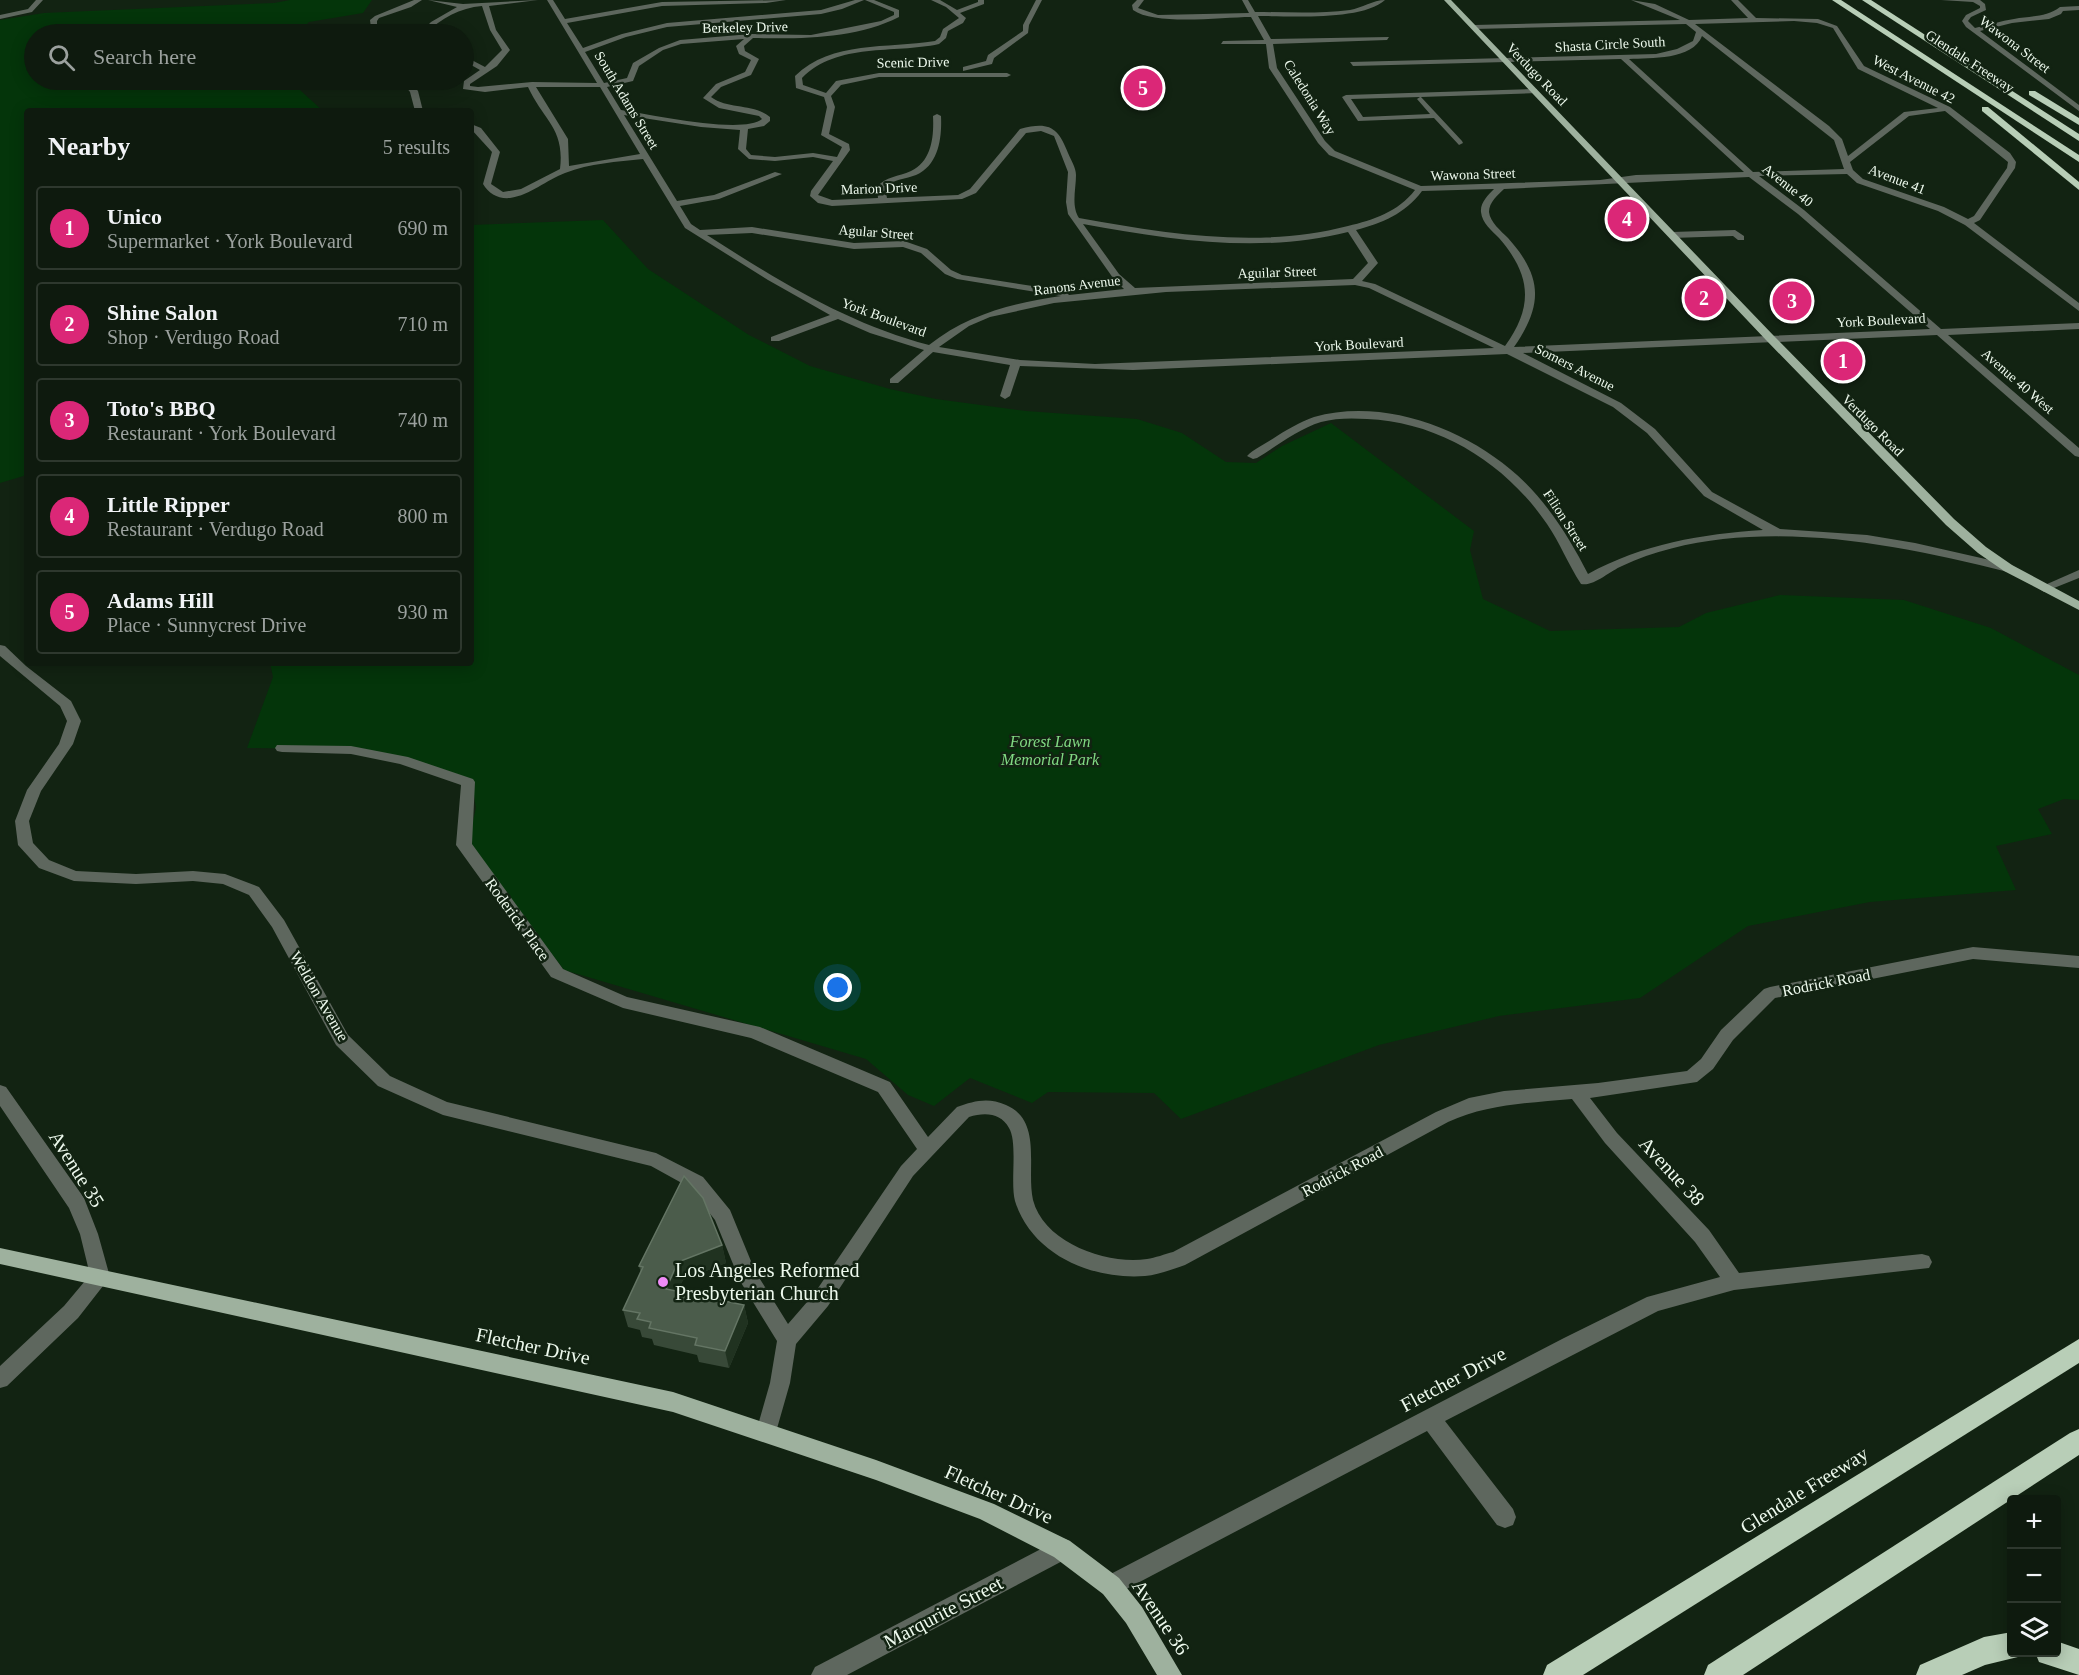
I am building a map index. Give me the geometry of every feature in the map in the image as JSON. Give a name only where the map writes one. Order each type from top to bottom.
[{"type":"highway","name":"Glendale Freeway","points":[[1836,0],[2079,159]]},
{"type":"highway","name":"Glendale Freeway","points":[[1866,0],[2079,138]]},
{"type":"highway","points":[[1942,50],[1973,59],[2001,75]]},
{"type":"highway","points":[[1934,64],[1951,83],[2079,187]]},
{"type":"highway","points":[[2020,86],[2079,122]]},
{"type":"highway","name":"Glendale Freeway","points":[[1557,1675],[2079,1350]]},
{"type":"highway","points":[[1718,1675],[2079,1441]]},
{"type":"highway","points":[[1929,1675],[1984,1651],[2007,1648]]},
{"type":"highway","points":[[2060,1657],[2079,1664]]},
{"type":"main road","name":"Verdugo Road","points":[[1447,0],[1770,338],[1950,522],[1982,550],[2008,568],[2079,606]]},
{"type":"main road","name":"Fletcher Drive","points":[[0,1256],[673,1402],[766,1432],[986,1511],[1062,1549],[1111,1586]]},
{"type":"main road","name":"Avenue 36","points":[[1111,1586],[1134,1615],[1170,1675]]},
{"type":"street","points":[[0,17],[30,11],[40,0]]},
{"type":"street","points":[[374,24],[373,20],[377,17],[409,6],[419,0]]},
{"type":"street","points":[[431,0],[463,6],[535,0]]},
{"type":"street","name":"South Adams Street","points":[[550,0],[679,214]]},
{"type":"street","points":[[563,22],[645,6],[698,2],[744,4],[783,0]]},
{"type":"street","points":[[581,51],[651,28],[699,21],[821,12],[861,0]]},
{"type":"street","name":"Berkeley Drive","points":[[602,84],[630,80],[636,65],[671,44],[689,40],[751,36],[816,37],[889,21],[897,16],[897,11],[868,0]]},
{"type":"street","points":[[827,96],[799,86],[798,78],[807,66],[821,60],[866,50],[937,43],[943,38],[945,30],[963,18],[934,0]]},
{"type":"street","points":[[956,12],[982,3],[981,0]]},
{"type":"street","points":[[948,75],[984,65],[991,57],[1020,38],[1026,32],[1026,25],[1039,0]]},
{"type":"street","points":[[1141,0],[1135,4],[1135,9],[1141,14],[1180,20],[1362,10],[1382,0]]},
{"type":"street","name":"Caledonia Way","points":[[1245,0],[1269,42],[1273,68],[1311,127],[1332,153],[1420,189]]},
{"type":"street","points":[[1634,0],[1671,11],[1700,31]]},
{"type":"street","points":[[1734,0],[1754,20]]},
{"type":"street","points":[[1944,0],[1974,0]]},
{"type":"street","name":"Wawona Street","points":[[1974,0],[1983,5],[1984,9],[1968,16],[1965,21],[1973,31],[2079,109]]},
{"type":"street","points":[[474,78],[494,64],[506,50],[493,30],[484,5]]},
{"type":"street","points":[[432,24],[463,6]]},
{"type":"street","points":[[1973,31],[2012,21],[2049,17],[2059,14],[2060,9],[2079,8]]},
{"type":"street","points":[[1474,27],[1754,20]]},
{"type":"street","name":"West Avenue 42","points":[[1754,20],[1818,21],[1835,27],[1861,67],[1947,109],[2007,155],[2012,162],[2011,168],[1977,218],[1968,223]]},
{"type":"street","name":"Shasta Circle South","points":[[1353,64],[1656,56],[1679,51],[1696,42],[1700,31]]},
{"type":"street","name":"Avenue 41","points":[[1700,31],[1826,128],[1838,140],[1849,171],[1860,181],[1941,209],[1968,223],[2079,308]]},
{"type":"street","points":[[619,112],[701,125],[744,128],[761,124],[767,119],[759,113],[726,108],[712,103],[707,98],[709,93],[718,87],[748,73],[755,59],[742,52],[740,46],[751,36]]},
{"type":"street","points":[[1222,43],[1387,38]]},
{"type":"street","name":"Avenue 40","points":[[1623,57],[1752,175],[1801,212],[1938,331]]},
{"type":"street","points":[[474,64],[485,70]]},
{"type":"street","name":"Scenic Drive","points":[[827,96],[839,83],[879,75],[1007,75]]},
{"type":"street","points":[[474,89],[532,84],[602,84]]},
{"type":"street","points":[[532,84],[532,88],[564,140],[566,154],[564,170]]},
{"type":"street","points":[[413,90],[418,108]]},
{"type":"street","points":[[1436,116],[1361,119],[1346,97],[1534,91]]},
{"type":"street","name":"Marion Drive","points":[[827,96],[831,107],[825,135],[846,146],[840,160],[815,191],[814,196],[820,201],[832,203],[951,198],[974,191],[1023,131],[1049,129]]},
{"type":"street","points":[[1421,99],[1459,143]]},
{"type":"street","points":[[1845,162],[1907,114],[1947,109]]},
{"type":"street","points":[[883,202],[881,187],[887,181],[916,172],[929,159],[938,137],[937,116]]},
{"type":"street","points":[[474,128],[496,152],[487,184],[491,191],[501,194],[513,194],[564,170],[645,156]]},
{"type":"street","points":[[744,128],[742,149],[749,157],[775,159],[813,155],[840,160]]},
{"type":"street","name":"Ranons Avenue","points":[[1049,129],[1057,135],[1072,172],[1070,202],[1072,214],[1116,276],[1132,291]]},
{"type":"street","name":"Wawona Street","points":[[1077,220],[1176,235],[1242,240],[1285,239],[1351,229],[1396,212],[1407,205],[1420,189],[1849,171]]},
{"type":"street","points":[[674,204],[716,197],[778,174]]},
{"type":"street","name":"Somers Avenue","points":[[1502,186],[1488,200],[1484,210],[1486,219],[1514,250],[1524,267],[1532,302],[1516,338],[1507,350],[1617,405],[1650,431],[1708,494],[1776,532]]},
{"type":"street","name":"York Boulevard","points":[[679,214],[697,233],[838,316],[887,336],[932,349],[1016,364],[1133,367],[2079,326]]},
{"type":"street","points":[[1351,229],[1373,263],[1355,282]]},
{"type":"street","name":"Agular Street","points":[[697,233],[752,230],[847,245],[904,244],[924,251],[948,272],[960,277],[1079,296]]},
{"type":"street","points":[[1672,236],[1735,233],[1741,238]]},
{"type":"street","points":[[1355,282],[1372,286],[1507,350]]},
{"type":"street","name":"Aguilar Street","points":[[1132,291],[1355,282]]},
{"type":"street","name":"Ranons Avenue","points":[[894,381],[966,324],[994,312],[1079,296],[1132,291]]},
{"type":"street","points":[[775,339],[838,316]]},
{"type":"street","name":"Avenue 40 West","points":[[1938,331],[2079,454]]},
{"type":"street","points":[[1005,396],[1016,364]]},
{"type":"street","name":"Filion Street","points":[[1253,456],[1298,429],[1318,420],[1353,415],[1398,418],[1447,433],[1505,468],[1532,495],[1569,546],[1585,581],[1629,558],[1669,546],[1722,537],[1776,532],[1842,535],[1882,541],[1960,555],[2008,568]]},
{"type":"street","points":[[2044,588],[2079,574]]},
{"type":"street","name":"Weldon Avenue","points":[[0,650],[8,667],[66,704],[74,721],[66,744],[34,790],[22,821],[26,845],[44,864],[74,876],[136,879],[193,876],[225,879],[254,891],[278,924],[342,1040],[384,1081],[443,1108],[656,1160],[696,1182],[723,1216],[747,1275],[787,1340]]},
{"type":"street","name":"Roderick Place","points":[[282,748],[351,750],[393,758],[468,782],[464,845],[557,973],[623,1002],[754,1032],[884,1087],[927,1149]]},
{"type":"street","name":"Rodrick Road","points":[[787,1340],[821,1300],[907,1171],[963,1112],[979,1107],[995,1108],[1009,1114],[1020,1130],[1024,1200],[1035,1224],[1054,1244],[1074,1256],[1110,1266],[1146,1269],[1178,1259],[1442,1117],[1469,1105],[1504,1098],[1576,1092],[1692,1077],[1707,1064],[1727,1035],[1770,993],[1973,953],[2079,962]]},
{"type":"street","name":"Avenue 35","points":[[0,1092],[77,1203],[89,1234],[99,1277]]},
{"type":"street","name":"Avenue 38","points":[[1576,1092],[1611,1138],[1702,1236],[1734,1282]]},
{"type":"street","name":"Fletcher Drive","points":[[1111,1586],[1571,1344],[1654,1303],[1734,1282],[1922,1262]]},
{"type":"street","points":[[0,1379],[71,1312],[99,1277]]},
{"type":"street","points":[[766,1432],[780,1383],[787,1340]]},
{"type":"street","points":[[1430,1418],[1504,1517]]},
{"type":"street","name":"Marqurite Street","points":[[823,1675],[1062,1549]]},
{"type":"green space","points":[[290,0],[372,0],[363,13],[307,24],[24,24],[24,90],[300,90],[320,108],[24,108],[24,476],[0,483],[0,20],[44,13],[274,3]]},
{"type":"green space","name":"Forest Lawn Memorial Park","points":[[603,220],[648,269],[749,335],[810,366],[890,389],[936,399],[1026,411],[1137,419],[1182,433],[1226,462],[1256,463],[1282,446],[1331,423],[1474,531],[1470,550],[1483,599],[1550,631],[1679,627],[1706,613],[1780,595],[1904,600],[1991,628],[2079,675],[2079,800],[2064,799],[2038,809],[2052,834],[1996,846],[2016,890],[1870,902],[1748,926],[1640,998],[1499,1016],[1379,1045],[1181,1119],[1154,1093],[1048,1092],[1032,1103],[970,1078],[934,1106],[908,1095],[866,1059],[564,970],[468,843],[476,808],[473,789],[446,772],[327,749],[247,748],[273,677],[271,666],[474,666],[474,225]]},
{"type":"building","name":"Los Angeles Reformed Presbyterian Church","points":[[684,1176],[703,1198],[722,1245],[678,1262],[666,1289],[744,1305],[725,1351],[695,1345],[697,1338],[649,1328],[651,1322],[637,1319],[640,1313],[623,1310],[643,1267],[639,1266]]},
{"type":"place","name":"Adams Hill","points":[[1143,88]]},
{"type":"place","name":"Little Ripper","points":[[1627,219]]},
{"type":"place","name":"Shine Salon","points":[[1704,298]]},
{"type":"place","name":"Toto's BBQ","points":[[1792,301]]},
{"type":"place","name":"Unico","points":[[1843,361]]},
{"type":"place","name":"Los Angeles Reformed Presbyterian Church","points":[[663,1282]]}]
